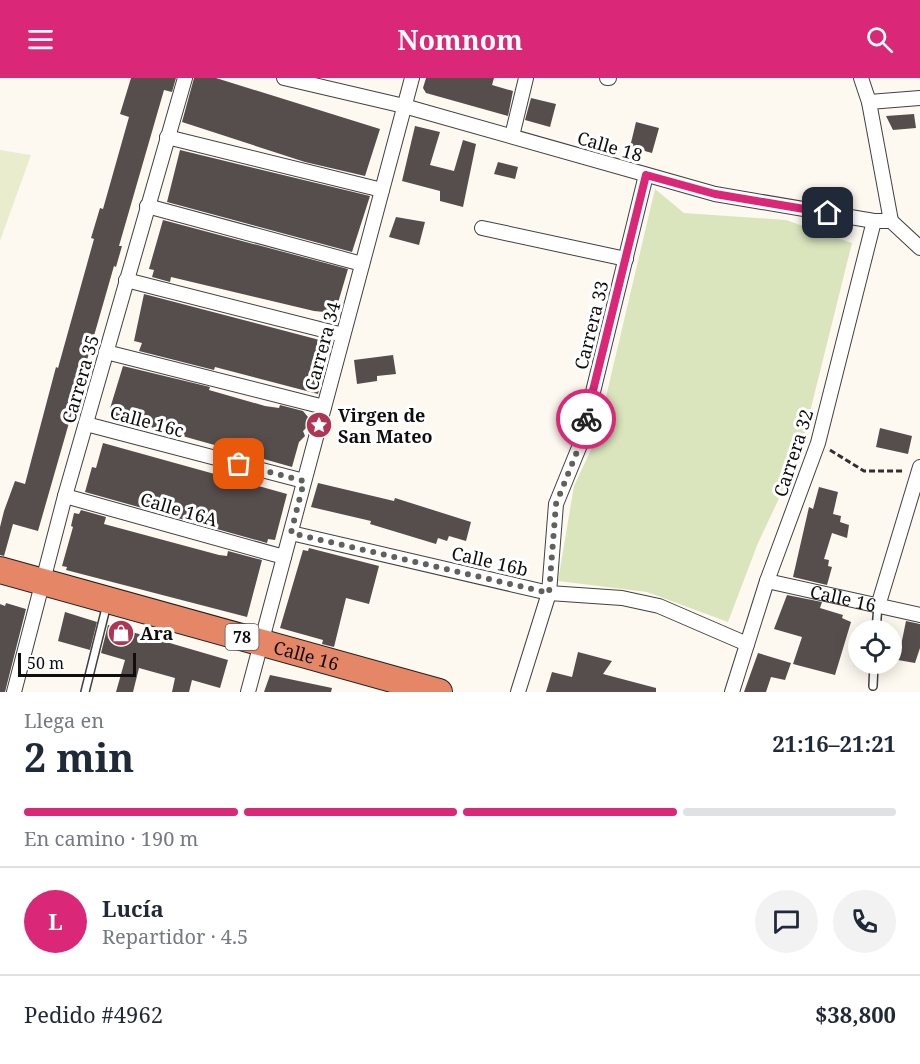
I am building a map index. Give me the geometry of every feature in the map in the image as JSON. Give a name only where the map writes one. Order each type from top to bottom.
[{"type":"highway","name":"Calle 16","points":[[0,570],[261,642],[377,679],[439,692]]},
{"type":"street","name":"Carrera 35","points":[[14,692],[65,496],[166,136],[185,78]]},
{"type":"street","name":"Calle 18","points":[[284,78],[404,106],[715,194],[874,221],[891,221]]},
{"type":"street","name":"Carrera 34","points":[[248,692],[412,78]]},
{"type":"street","points":[[512,136],[526,78]]},
{"type":"street","points":[[861,78],[869,102],[891,221],[920,248]]},
{"type":"street","points":[[869,102],[920,98]]},
{"type":"street","points":[[166,136],[382,190]]},
{"type":"street","name":"Carrera 33","points":[[518,692],[549,593],[556,504],[580,444],[646,175]]},
{"type":"street","points":[[147,206],[362,264]]},
{"type":"street","name":"Carrera 32","points":[[732,692],[766,581],[818,443],[874,221]]},
{"type":"street","points":[[482,228],[626,259]]},
{"type":"street","points":[[126,280],[343,335]]},
{"type":"street","points":[[106,352],[324,407]]},
{"type":"street","name":"Calle 16c","points":[[86,424],[304,481]]},
{"type":"street","points":[[878,606],[919,470]]},
{"type":"street","name":"Calle 16A","points":[[65,496],[284,557]]},
{"type":"street","name":"Calle 16b","points":[[291,533],[549,593],[622,598],[659,606],[747,644]]},
{"type":"street","name":"Calle 16","points":[[766,581],[920,615]]},
{"type":"lane","points":[[85,692],[108,599]]},
{"type":"lane","points":[[877,620],[878,606]]},
{"type":"lane","points":[[873,686],[874,674]]},
{"type":"path","points":[[818,443],[864,471],[919,470]]},
{"type":"green space","points":[[0,150],[31,155],[0,241]]},
{"type":"green space","points":[[655,189],[684,213],[786,220],[852,243],[799,456],[758,543],[728,622],[647,592],[558,581],[574,486],[596,439]]},
{"type":"building","points":[[131,78],[176,78],[172,92],[164,90],[119,246],[122,246],[116,267],[114,266],[38,531],[13,524],[4,556],[0,555],[0,527],[4,511],[15,481],[25,484],[56,367],[58,368],[94,239],[91,238],[100,208],[103,209],[129,117],[120,114]]},
{"type":"building","points":[[194,78],[216,78],[380,129],[365,176],[305,162],[182,122]]},
{"type":"building","points":[[426,78],[494,78],[492,85],[513,91],[508,116],[426,93],[423,88]]},
{"type":"building","points":[[531,98],[556,104],[550,127],[525,120]]},
{"type":"building","points":[[914,114],[916,128],[893,130],[886,116]]},
{"type":"building","points":[[636,122],[659,128],[652,153],[630,147]]},
{"type":"building","points":[[415,126],[440,132],[430,165],[454,171],[463,140],[476,144],[463,207],[440,201],[440,191],[402,181]]},
{"type":"building","points":[[180,150],[370,196],[352,252],[167,202]]},
{"type":"building","points":[[498,162],[518,167],[515,179],[494,174]]},
{"type":"building","points":[[396,217],[425,222],[419,245],[389,237]]},
{"type":"building","points":[[163,220],[348,269],[335,313],[314,311],[171,277],[170,282],[152,277],[154,270],[149,269]]},
{"type":"building","points":[[144,294],[331,343],[318,394],[215,367],[214,370],[139,351],[142,343],[134,341]]},
{"type":"building","points":[[393,355],[396,374],[377,376],[377,381],[357,384],[354,360]]},
{"type":"building","points":[[123,366],[210,387],[209,390],[265,406],[279,408],[280,405],[303,411],[308,417],[308,426],[303,431],[305,436],[299,442],[292,467],[108,415]]},
{"type":"building","points":[[880,428],[912,436],[908,454],[876,447]]},
{"type":"building","points":[[103,443],[287,494],[275,540],[268,539],[267,543],[85,492],[92,467],[96,468]]},
{"type":"building","points":[[318,483],[394,501],[395,498],[471,522],[466,541],[449,536],[447,541],[438,538],[436,544],[370,524],[371,521],[311,507]]},
{"type":"building","points":[[819,487],[838,492],[833,514],[841,516],[840,522],[849,525],[847,538],[832,533],[824,559],[829,560],[828,566],[832,567],[827,585],[793,577],[809,507],[813,509]]},
{"type":"building","points":[[81,510],[106,517],[104,524],[219,555],[227,556],[228,551],[262,560],[247,617],[66,570],[67,567],[62,566],[73,527],[71,526],[74,513],[79,514]]},
{"type":"building","points":[[309,548],[379,566],[369,604],[346,598],[334,647],[322,644],[323,640],[280,628],[303,550],[308,551]]},
{"type":"building","points":[[787,595],[822,602],[820,608],[843,615],[842,618],[848,621],[848,632],[835,675],[793,664],[802,637],[774,629]]},
{"type":"building","points":[[6,603],[26,609],[5,692],[0,692],[0,604],[5,606]]},
{"type":"building","points":[[65,612],[97,622],[90,650],[58,641]]},
{"type":"building","points":[[906,621],[920,624],[920,648],[915,663],[902,661],[902,640]]},
{"type":"building","points":[[108,625],[228,660],[220,688],[192,680],[189,692],[172,692],[175,678],[139,668],[133,692],[116,692],[125,660],[101,653]]},
{"type":"building","points":[[578,652],[612,661],[603,674],[656,688],[656,692],[546,692],[552,672],[572,677]]},
{"type":"building","points":[[758,653],[791,663],[785,680],[771,677],[766,692],[744,692]]},
{"type":"building","points":[[270,675],[332,688],[331,692],[264,692]]},
{"type":"way so far","points":[[239,464],[304,481],[291,533],[549,593],[556,504],[580,444],[586,419]]},
{"type":"place","name":"Virgen de San Mateo","points":[[319,425]]},
{"type":"place","name":"Ara","points":[[121,633]]},
{"type":"route","points":[[586,419],[646,175],[715,194],[828,213]]}]
